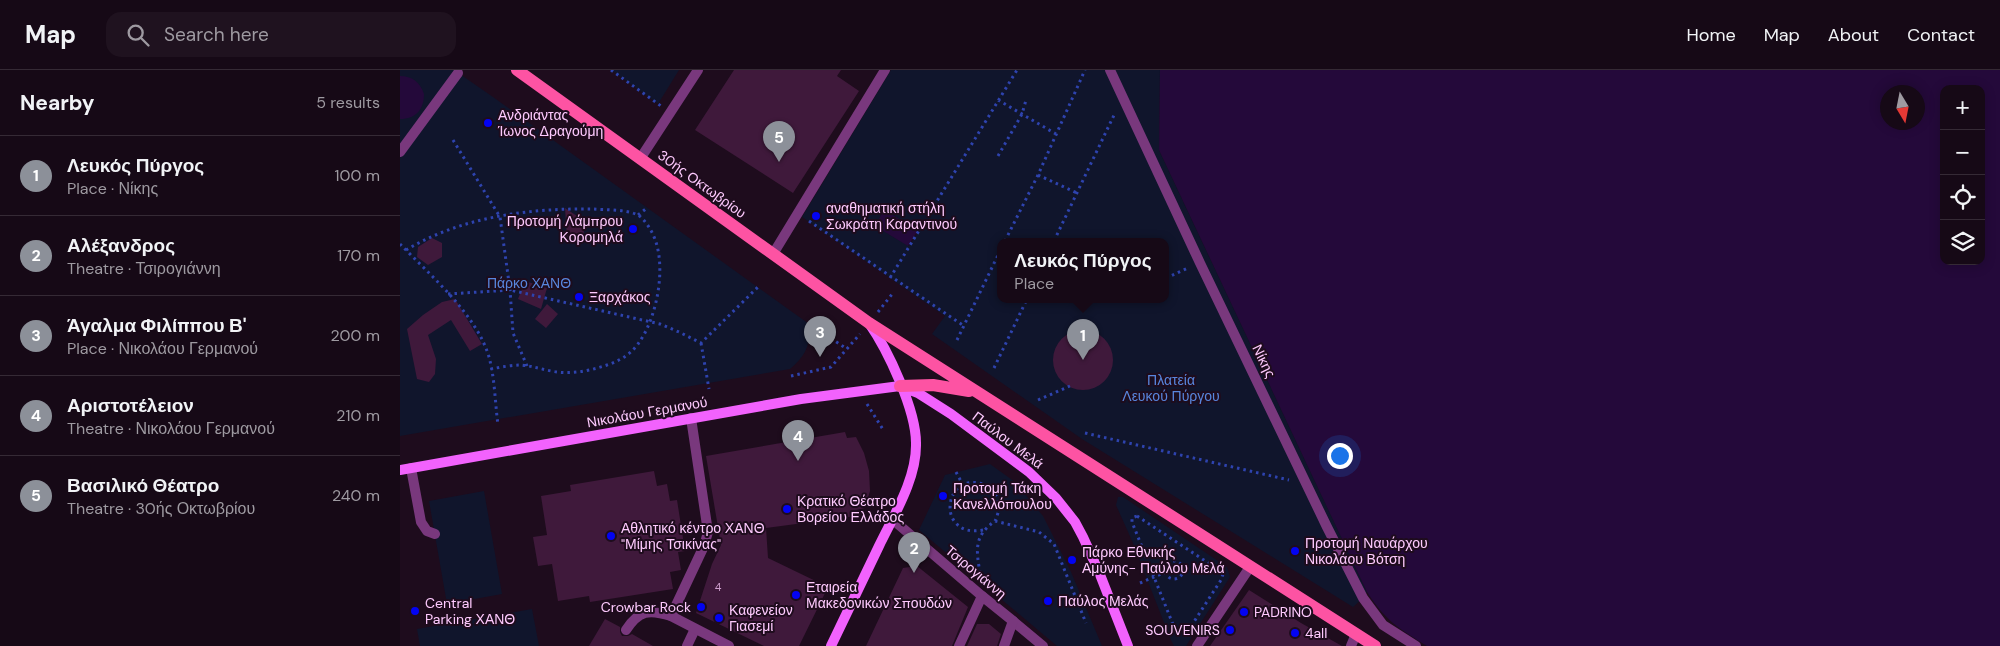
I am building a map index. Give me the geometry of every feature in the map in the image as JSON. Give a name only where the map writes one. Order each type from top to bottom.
[{"type":"main road","name":"30ής Οκτωβρίου","points":[[517,70],[869,323]]},
{"type":"main road","points":[[831,646],[892,519],[908,481],[916,450],[914,425],[900,386],[869,323]]},
{"type":"main road","points":[[869,323],[1250,566],[1353,640],[1371,645]]},
{"type":"main road","points":[[900,386],[941,386],[977,392]]},
{"type":"main road","name":"Νικολάου Γερμανού","points":[[405,469],[801,399],[900,386]]},
{"type":"main road","name":"Παύλου Μελά","points":[[900,386],[918,393],[951,414],[1021,466],[1056,498],[1075,522],[1083,537],[1128,646]]},
{"type":"street","points":[[640,159],[698,70]]},
{"type":"street","points":[[773,254],[885,70]]},
{"type":"street","name":"Νίκης","points":[[1110,70],[1306,484],[1368,606],[1383,625],[1416,646]]},
{"type":"street","points":[[400,152],[458,74]]},
{"type":"street","points":[[671,616],[704,546],[708,532],[691,418]]},
{"type":"street","points":[[405,469],[421,522],[427,531],[435,534]]},
{"type":"street","name":"Τσιρογιάννη","points":[[892,519],[1042,646]]},
{"type":"street","points":[[1197,646],[1250,566]]},
{"type":"street","points":[[959,646],[982,596]]},
{"type":"street","points":[[626,630],[634,618],[642,613],[656,611],[671,616],[729,646]]},
{"type":"street","points":[[1004,646],[1013,621]]},
{"type":"street","points":[[687,646],[695,629]]},
{"type":"path","points":[[611,70],[670,113]]},
{"type":"path","points":[[890,278],[1017,70]]},
{"type":"path","points":[[1006,238],[1038,175],[1085,70]]},
{"type":"path","points":[[1055,238],[1122,98]]},
{"type":"path","points":[[998,100],[1056,134]]},
{"type":"path","points":[[998,156],[1022,114],[1026,100]]},
{"type":"path","points":[[453,140],[500,216],[510,290],[513,332],[527,366]]},
{"type":"path","points":[[1038,175],[1077,193]]},
{"type":"path","points":[[638,215],[647,208]]},
{"type":"path","points":[[406,250],[428,238],[454,228],[500,216],[542,211],[602,210],[638,215],[645,222],[657,244],[659,259],[658,293],[643,336],[631,351],[624,357],[586,371],[567,373],[527,366],[491,369]]},
{"type":"path","points":[[798,214],[890,278],[964,326]]},
{"type":"path","points":[[400,244],[448,294],[477,328],[489,357],[498,426]]},
{"type":"path","points":[[957,340],[997,257]]},
{"type":"path","points":[[1169,277],[1200,263]]},
{"type":"path","points":[[701,344],[758,287]]},
{"type":"path","points":[[448,294],[510,290],[649,322],[679,332],[701,344]]},
{"type":"path","points":[[791,376],[831,367],[893,293]]},
{"type":"path","points":[[994,368],[1025,303]]},
{"type":"path","points":[[809,324],[847,349]]},
{"type":"path","points":[[701,344],[709,389]]},
{"type":"path","points":[[1038,400],[1070,386]]},
{"type":"path","points":[[866,403],[884,431]]},
{"type":"path","points":[[1085,433],[1306,484]]},
{"type":"path","points":[[956,472],[963,485]]},
{"type":"path","points":[[979,482],[993,490],[999,505],[998,514],[995,521],[983,530],[974,532],[966,530],[953,520],[949,504],[952,496],[963,485],[979,482]]},
{"type":"path","points":[[1134,516],[1140,517],[1220,570],[1223,576],[1186,634],[1180,636],[1176,632],[1154,577],[1132,522],[1134,516]]},
{"type":"path","points":[[995,521],[1039,532],[1054,544],[1086,623]]},
{"type":"path","points":[[980,573],[976,551],[983,530]]},
{"type":"path","points":[[1173,561],[1180,563],[1183,567],[1183,573],[1177,578],[1169,577],[1166,572],[1166,565],[1173,561]]},
{"type":"path","points":[[1140,583],[1166,572]]},
{"type":"green space","name":"Πάρκο ΧΑΝΘ","points":[[400,70],[454,70],[493,97],[809,324],[808,344],[804,354],[790,369],[400,436]]},
{"type":"green space","points":[[611,70],[679,70],[658,104]]},
{"type":"green space","name":"Πλατεία Λευκού Πύργου","points":[[891,70],[1160,70],[1159,150],[1367,592],[1353,607],[1082,439],[932,334],[945,316],[802,217]],"holes":[[[884,210],[919,231],[909,246],[875,226]]]},
{"type":"green space","points":[[990,464],[1015,482],[1043,516],[1071,572],[1102,646],[1057,646],[919,530],[945,475]]},
{"type":"green space","points":[[484,491],[502,594],[447,604],[429,501]]},
{"type":"green space","points":[[1118,497],[1123,497],[1227,567],[1230,577],[1186,646],[1174,646],[1170,638],[1116,505]]},
{"type":"green space","points":[[532,609],[539,646],[420,646],[417,629]]},
{"type":"shaded area","points":[[1160,70],[2000,70],[2000,646],[1427,646],[1393,623],[1380,610],[1367,592],[1159,150]]},
{"type":"shaded area","points":[[400,76],[415,80],[424,94],[421,109],[415,115],[406,119],[400,119]]},
{"type":"shaded area","points":[[884,210],[918,230],[908,246],[875,226]]},
{"type":"building","points":[[734,70],[841,70],[837,76],[859,91],[793,193],[695,130]]},
{"type":"building","points":[[565,208],[583,220],[584,236],[567,237]]},
{"type":"building","points":[[432,238],[442,243],[442,257],[428,265],[417,257],[418,247]]},
{"type":"building","points":[[525,281],[547,288],[541,309],[518,299]]},
{"type":"building","points":[[455,299],[482,344],[470,351],[451,320],[428,335],[436,359],[435,374],[429,382],[417,379],[407,329],[442,302]]},
{"type":"building","points":[[547,304],[558,314],[546,328],[535,319]]},
{"type":"building","points":[[1083,330],[1100,335],[1108,343],[1113,360],[1108,377],[1100,385],[1083,390],[1066,385],[1058,377],[1053,360],[1058,343],[1066,335]]},
{"type":"building","name":"Κρατικό Θέατρο Βορείου Ελλάδος","points":[[845,432],[847,438],[856,437],[864,453],[869,471],[870,491],[865,508],[856,510],[856,516],[766,528],[768,558],[828,587],[799,646],[764,646],[696,613],[712,564],[721,545],[706,456]]},
{"type":"building","name":"Αθλητικό κέντρο ΧΑΝΘ \"Μίμης Τσικίνας\"","points":[[654,471],[657,486],[667,484],[670,501],[677,500],[685,551],[678,552],[681,570],[670,572],[673,589],[590,602],[589,596],[558,601],[552,564],[538,566],[533,537],[547,535],[541,496],[571,491],[570,485]]},
{"type":"building","points":[[917,566],[968,607],[952,646],[866,646],[903,568]]},
{"type":"building","points":[[1249,590],[1301,623],[1342,646],[1210,646]]},
{"type":"building","points":[[605,619],[620,627],[622,636],[632,634],[653,646],[589,646]]},
{"type":"building","points":[[977,624],[989,624],[1001,634],[997,646],[967,646]]},
{"type":"place","name":"Ανδριάντας Ίωνος Δραγούμη","points":[[488,123]]},
{"type":"place","name":"Βασιλικό Θέατρο","points":[[779,162]]},
{"type":"place","name":"αναθηματική στήλη Σωκράτη Καραντινού","points":[[816,216]]},
{"type":"place","name":"Προτομή Λάμπρου Κορομηλά","points":[[633,229]]},
{"type":"place","name":"Ξαρχάκος","points":[[579,297]]},
{"type":"place","name":"Άγαλμα Φιλίππου Β'","points":[[820,357]]},
{"type":"place","name":"Λευκός Πύργος","points":[[1083,360]]},
{"type":"place","name":"Αριστοτέλειον","points":[[798,461]]},
{"type":"place","name":"Προτομή Τάκη Κανελλόπουλου","points":[[943,496]]},
{"type":"place","name":"Κρατικό Θέατρο Βορείου Ελλάδος","points":[[787,509]]},
{"type":"place","name":"Αθλητικό κέντρο ΧΑΝΘ \"Μίμης Τσικίνας\"","points":[[611,536]]},
{"type":"place","name":"Προτομή Ναυάρχου Νικολάου Βότση","points":[[1295,551]]},
{"type":"place","name":"Πάρκο Εθνικής Αμύνης- Παύλου Μελά","points":[[1072,560]]},
{"type":"place","name":"Αλέξανδρος","points":[[914,573]]},
{"type":"place","name":"Εταιρεία Μακεδονικών Σπουδών","points":[[796,595]]},
{"type":"place","name":"Παύλος Μελάς","points":[[1048,601]]},
{"type":"place","name":"Crowbar Rock","points":[[701,607]]},
{"type":"place","name":"Central Parking ΧΑΝΘ","points":[[415,611]]},
{"type":"place","name":"PADRINO","points":[[1244,612]]},
{"type":"place","name":"Καφενείον Γιασεμί","points":[[719,618]]},
{"type":"place","name":"SOUVENIRS","points":[[1230,630]]},
{"type":"place","name":"4all","points":[[1295,633]]}]
